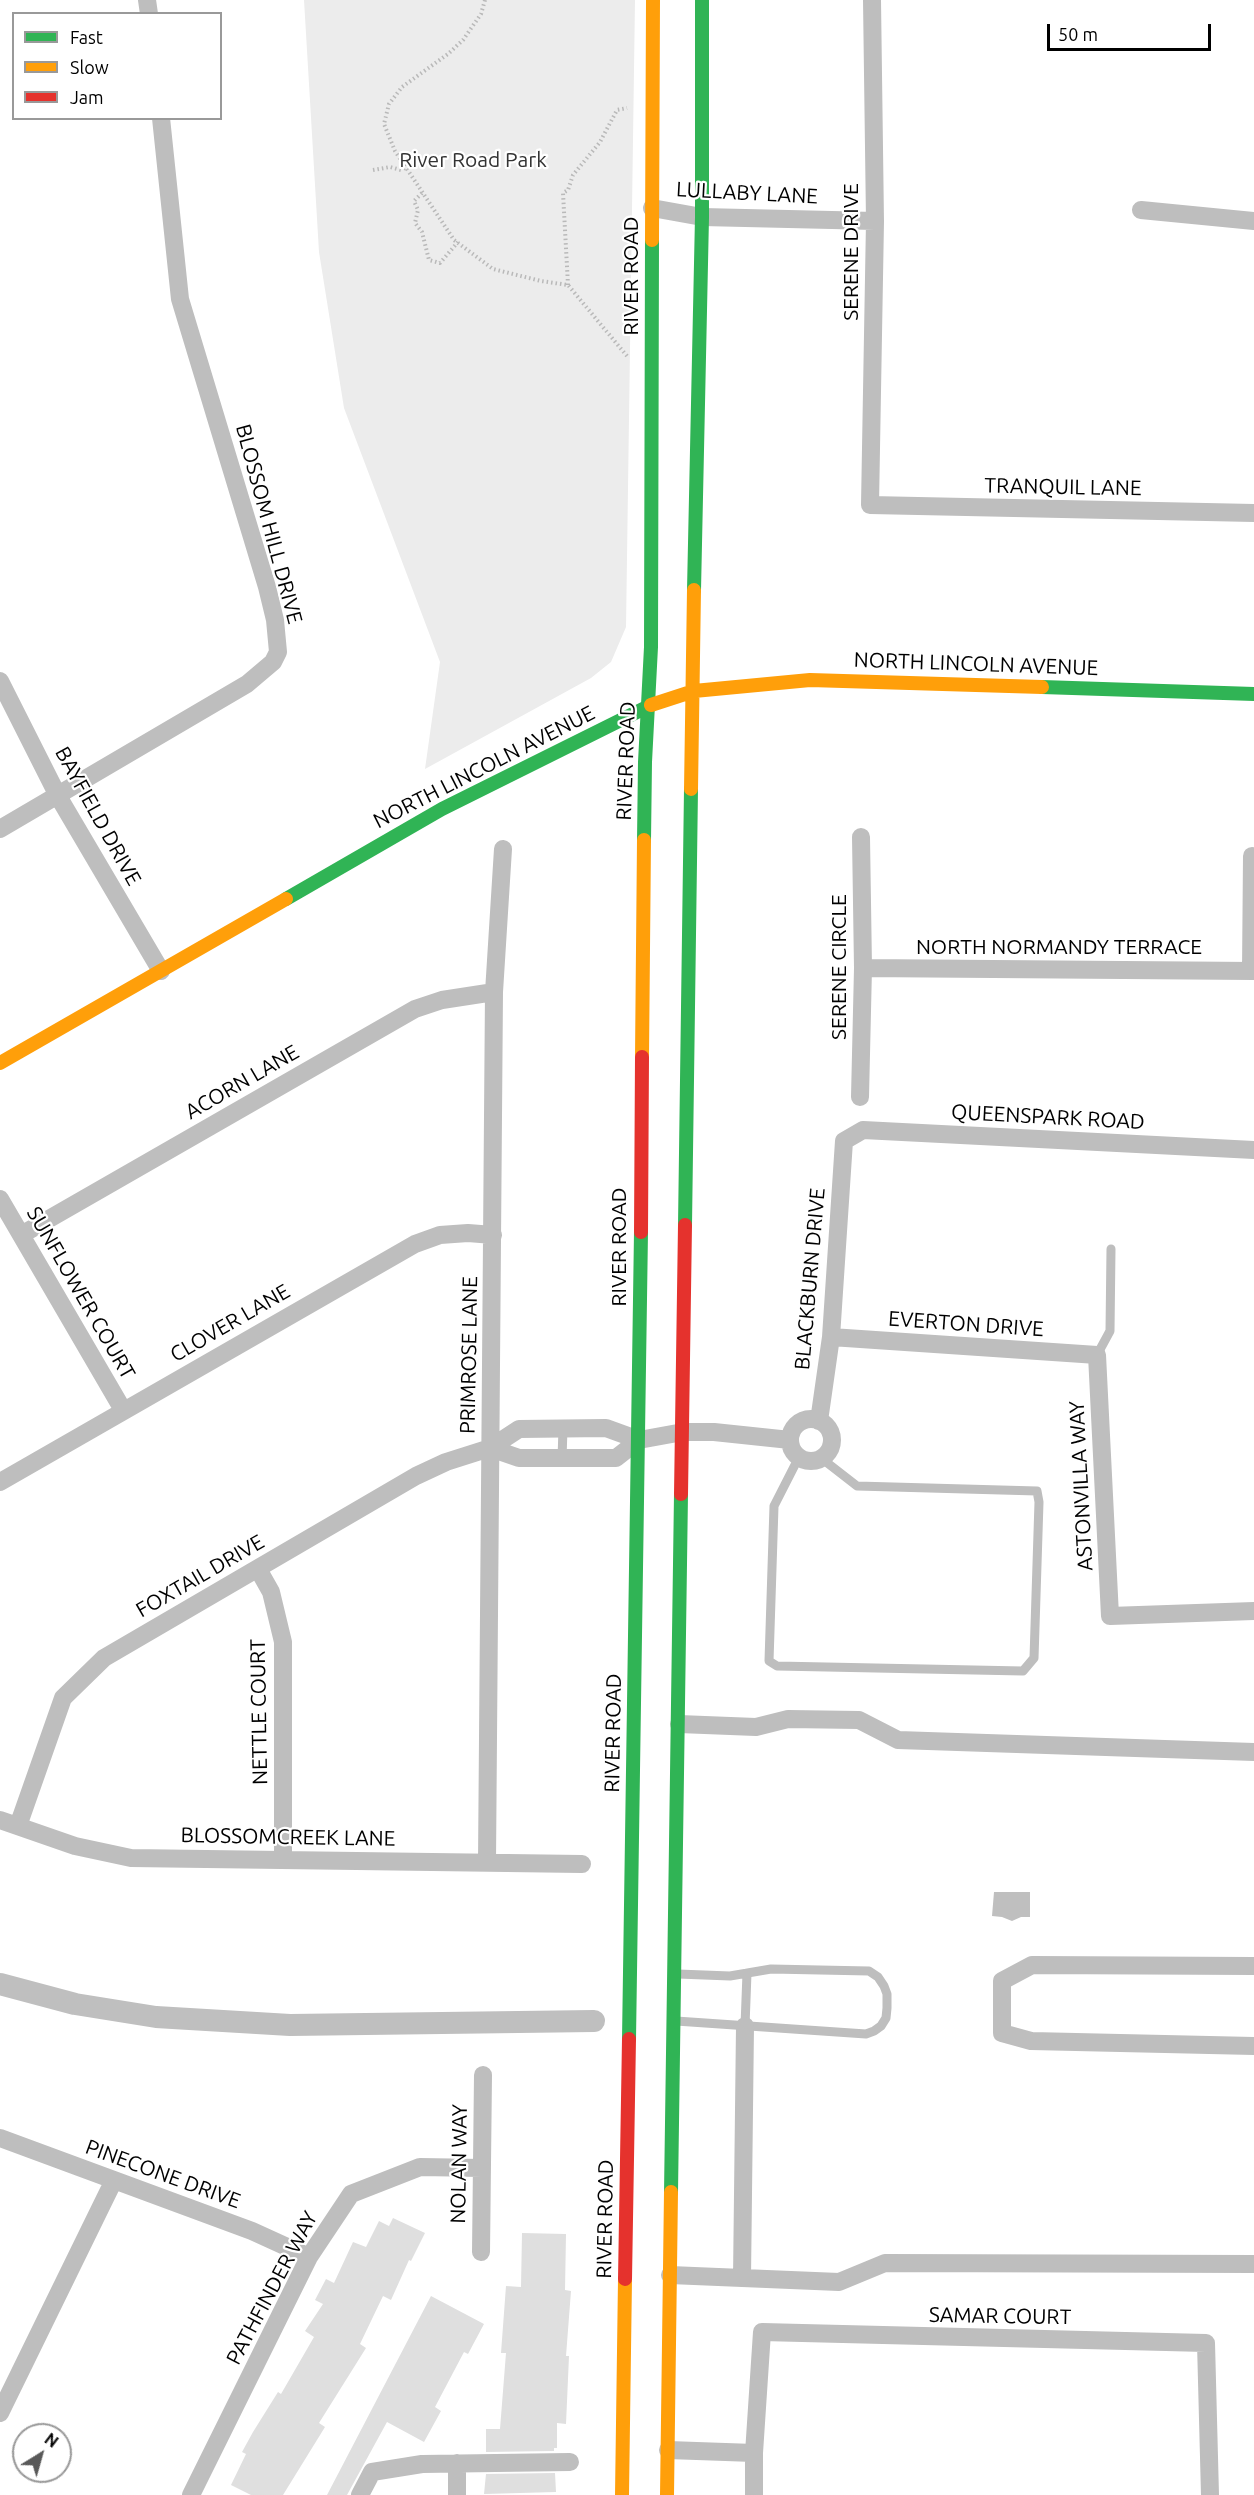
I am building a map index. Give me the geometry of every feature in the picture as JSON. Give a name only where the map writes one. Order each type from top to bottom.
[{"type":"main road","name":"RIVER ROAD","points":[[622,2495],[639,1440],[645,762],[649,706],[653,0]]},
{"type":"main road","points":[[667,2495],[693,649],[702,217],[702,0]]},
{"type":"main road","name":"NORTH LINCOLN AVENUE","points":[[0,1063],[442,809],[649,706],[694,691],[810,680],[1254,694]]},
{"type":"street","name":"SERENE DRIVE","points":[[870,505],[875,221],[872,0]]},
{"type":"street","name":"BLOSSOM HILL DRIVE","points":[[0,829],[248,684],[273,662],[278,652],[275,620],[267,587],[180,299],[161,120]]},
{"type":"street","name":"LULLABY LANE","points":[[652,208],[702,217],[875,221]]},
{"type":"street","points":[[1141,210],[1254,221]]},
{"type":"street","name":"TRANQUIL LANE","points":[[870,505],[1254,513]]},
{"type":"street","name":"BAYFIELD DRIVE","points":[[0,681],[58,796],[161,971]]},
{"type":"street","name":"SERENE CIRCLE","points":[[860,1097],[863,968],[861,837]]},
{"type":"street","name":"PRIMROSE LANE","points":[[487,1862],[494,993],[503,849]]},
{"type":"street","points":[[1252,856],[1253,971]]},
{"type":"street","name":"NORTH NORMANDY TERRACE","points":[[863,968],[1253,971]]},
{"type":"street","name":"ACORN LANE","points":[[21,1234],[415,1009],[442,1000],[494,993]]},
{"type":"street","name":"QUEENSPARK ROAD","points":[[844,1141],[863,1130],[1254,1150]]},
{"type":"street","name":"BLACKBURN DRIVE","points":[[819,1421],[831,1337],[844,1141]]},
{"type":"street","name":"SUNFLOWER COURT","points":[[0,1199],[123,1410]]},
{"type":"street","name":"CLOVER LANE","points":[[0,1482],[415,1245],[440,1235],[468,1233],[492,1235]]},
{"type":"street","name":"EVERTON DRIVE","points":[[831,1337],[1098,1355]]},
{"type":"street","name":"ASTONVILLA WAY","points":[[1098,1355],[1110,1616],[1254,1611]]},
{"type":"street","points":[[808,1419],[819,1421],[830,1430],[832,1439],[827,1453],[821,1458],[807,1460],[799,1457],[790,1440],[794,1428],[799,1422],[808,1419]]},
{"type":"street","name":"FOXTAIL DRIVE","points":[[18,1826],[63,1698],[104,1658],[416,1476],[446,1462],[490,1448],[519,1429],[606,1428],[639,1440]]},
{"type":"street","points":[[490,1448],[519,1458],[616,1458],[639,1440],[683,1432],[714,1432],[790,1440]]},
{"type":"street","name":"NETTLE COURT","points":[[258,1569],[271,1592],[283,1642],[283,1860]]},
{"type":"street","points":[[679,1725],[756,1727],[788,1719],[859,1720],[898,1740],[1254,1752]]},
{"type":"street","name":"BLOSSOMCREEK LANE","points":[[0,1820],[75,1846],[131,1858],[582,1864]]},
{"type":"street","points":[[1254,1966],[1032,1965],[1002,1981],[1002,2033],[1031,2041],[1254,2046]]},
{"type":"street","points":[[741,2278],[745,2026]]},
{"type":"street","name":"NOLAN WAY","points":[[481,2252],[483,2075]]},
{"type":"street","name":"PINECONE DRIVE","points":[[0,2138],[252,2230],[309,2258]]},
{"type":"street","name":"PATHFINDER WAY","points":[[191,2495],[309,2258],[351,2194],[420,2167],[482,2168]]},
{"type":"street","points":[[0,2413],[114,2180]]},
{"type":"street","points":[[670,2275],[839,2282],[885,2263],[1254,2264]]},
{"type":"street","name":"SAMAR COURT","points":[[754,2495],[754,2453],[762,2332],[1206,2343],[1210,2495]]},
{"type":"street","points":[[668,2450],[754,2453]]},
{"type":"street","points":[[360,2495],[372,2472],[422,2464],[570,2462]]},
{"type":"street","points":[[457,2463],[457,2495]]},
{"type":"lane","points":[[1098,1355],[1110,1331],[1111,1249]]},
{"type":"lane","points":[[562,1459],[563,1428]]},
{"type":"lane","points":[[799,1457],[774,1506],[769,1662],[777,1666],[1023,1671],[1034,1658],[1039,1502],[1037,1491],[857,1486],[821,1458]]},
{"type":"lane","points":[[674,2021],[866,2034],[881,2026],[888,2008],[888,1994],[878,1977],[870,1971],[771,1969],[730,1976],[675,1974]]},
{"type":"lane","points":[[745,2026],[747,1973]]},
{"type":"path","points":[[485,0],[481,14],[463,40],[448,54],[402,87],[388,104],[384,124],[405,168],[458,242],[493,269],[568,285]]},
{"type":"path","points":[[629,107],[617,110],[596,148],[573,175],[568,190],[563,193],[568,285],[629,359]]},
{"type":"path","points":[[373,171],[390,167],[401,170],[405,168]]},
{"type":"path","points":[[422,193],[414,201],[418,210],[416,223],[422,232],[429,260],[440,263],[458,242]]},
{"type":"green space","name":"River Road Park","points":[[304,0],[635,0],[626,627],[611,662],[591,678],[425,769],[440,662],[344,408],[319,252]]},
{"type":"shaded area","points":[[994,1892],[1030,1892],[1030,1917],[1021,1917],[1012,1921],[992,1916]]},
{"type":"building","points":[[393,2218],[425,2233],[411,2261],[409,2260],[391,2300],[383,2296],[360,2344],[366,2348],[319,2423],[325,2427],[283,2495],[251,2495],[231,2485],[246,2454],[242,2452],[253,2432],[278,2392],[281,2394],[314,2337],[305,2331],[323,2304],[315,2300],[326,2279],[334,2283],[353,2242],[366,2247],[379,2221],[389,2226]]},
{"type":"building","points":[[522,2233],[566,2234],[565,2290],[571,2291],[566,2356],[569,2356],[566,2424],[557,2423],[557,2448],[554,2448],[554,2451],[486,2452],[486,2429],[500,2429],[506,2353],[501,2353],[506,2286],[521,2287]]},
{"type":"building","points":[[431,2296],[484,2324],[468,2354],[464,2352],[435,2407],[441,2411],[424,2442],[387,2422],[347,2495],[327,2495]]},
{"type":"building","points":[[555,2473],[556,2492],[484,2494],[486,2474]]},
{"type":"waterway","points":[[0,1984],[75,2004],[156,2017],[290,2025],[594,2021]]},
{"type":"traffic: fast","points":[[694,590],[702,217],[702,0]]},
{"type":"traffic: fast","points":[[644,840],[645,762],[651,647],[652,240]]},
{"type":"traffic: fast","points":[[1042,687],[1254,694]]},
{"type":"traffic: fast","points":[[286,899],[442,809],[651,705]]},
{"type":"traffic: fast","points":[[685,1225],[691,789]]},
{"type":"traffic: fast","points":[[629,2039],[641,1232]]},
{"type":"traffic: fast","points":[[671,2192],[681,1494]]},
{"type":"traffic: slow","points":[[652,240],[653,0]]},
{"type":"traffic: slow","points":[[691,789],[694,590]]},
{"type":"traffic: slow","points":[[651,705],[694,691],[810,680],[1042,687]]},
{"type":"traffic: slow","points":[[642,1057],[644,840]]},
{"type":"traffic: slow","points":[[0,1063],[286,899]]},
{"type":"traffic: slow","points":[[667,2495],[671,2192]]},
{"type":"traffic: slow","points":[[622,2495],[625,2279]]},
{"type":"traffic: jam","points":[[641,1232],[642,1057]]},
{"type":"traffic: jam","points":[[681,1494],[685,1225]]},
{"type":"traffic: jam","points":[[625,2279],[629,2039]]}]
